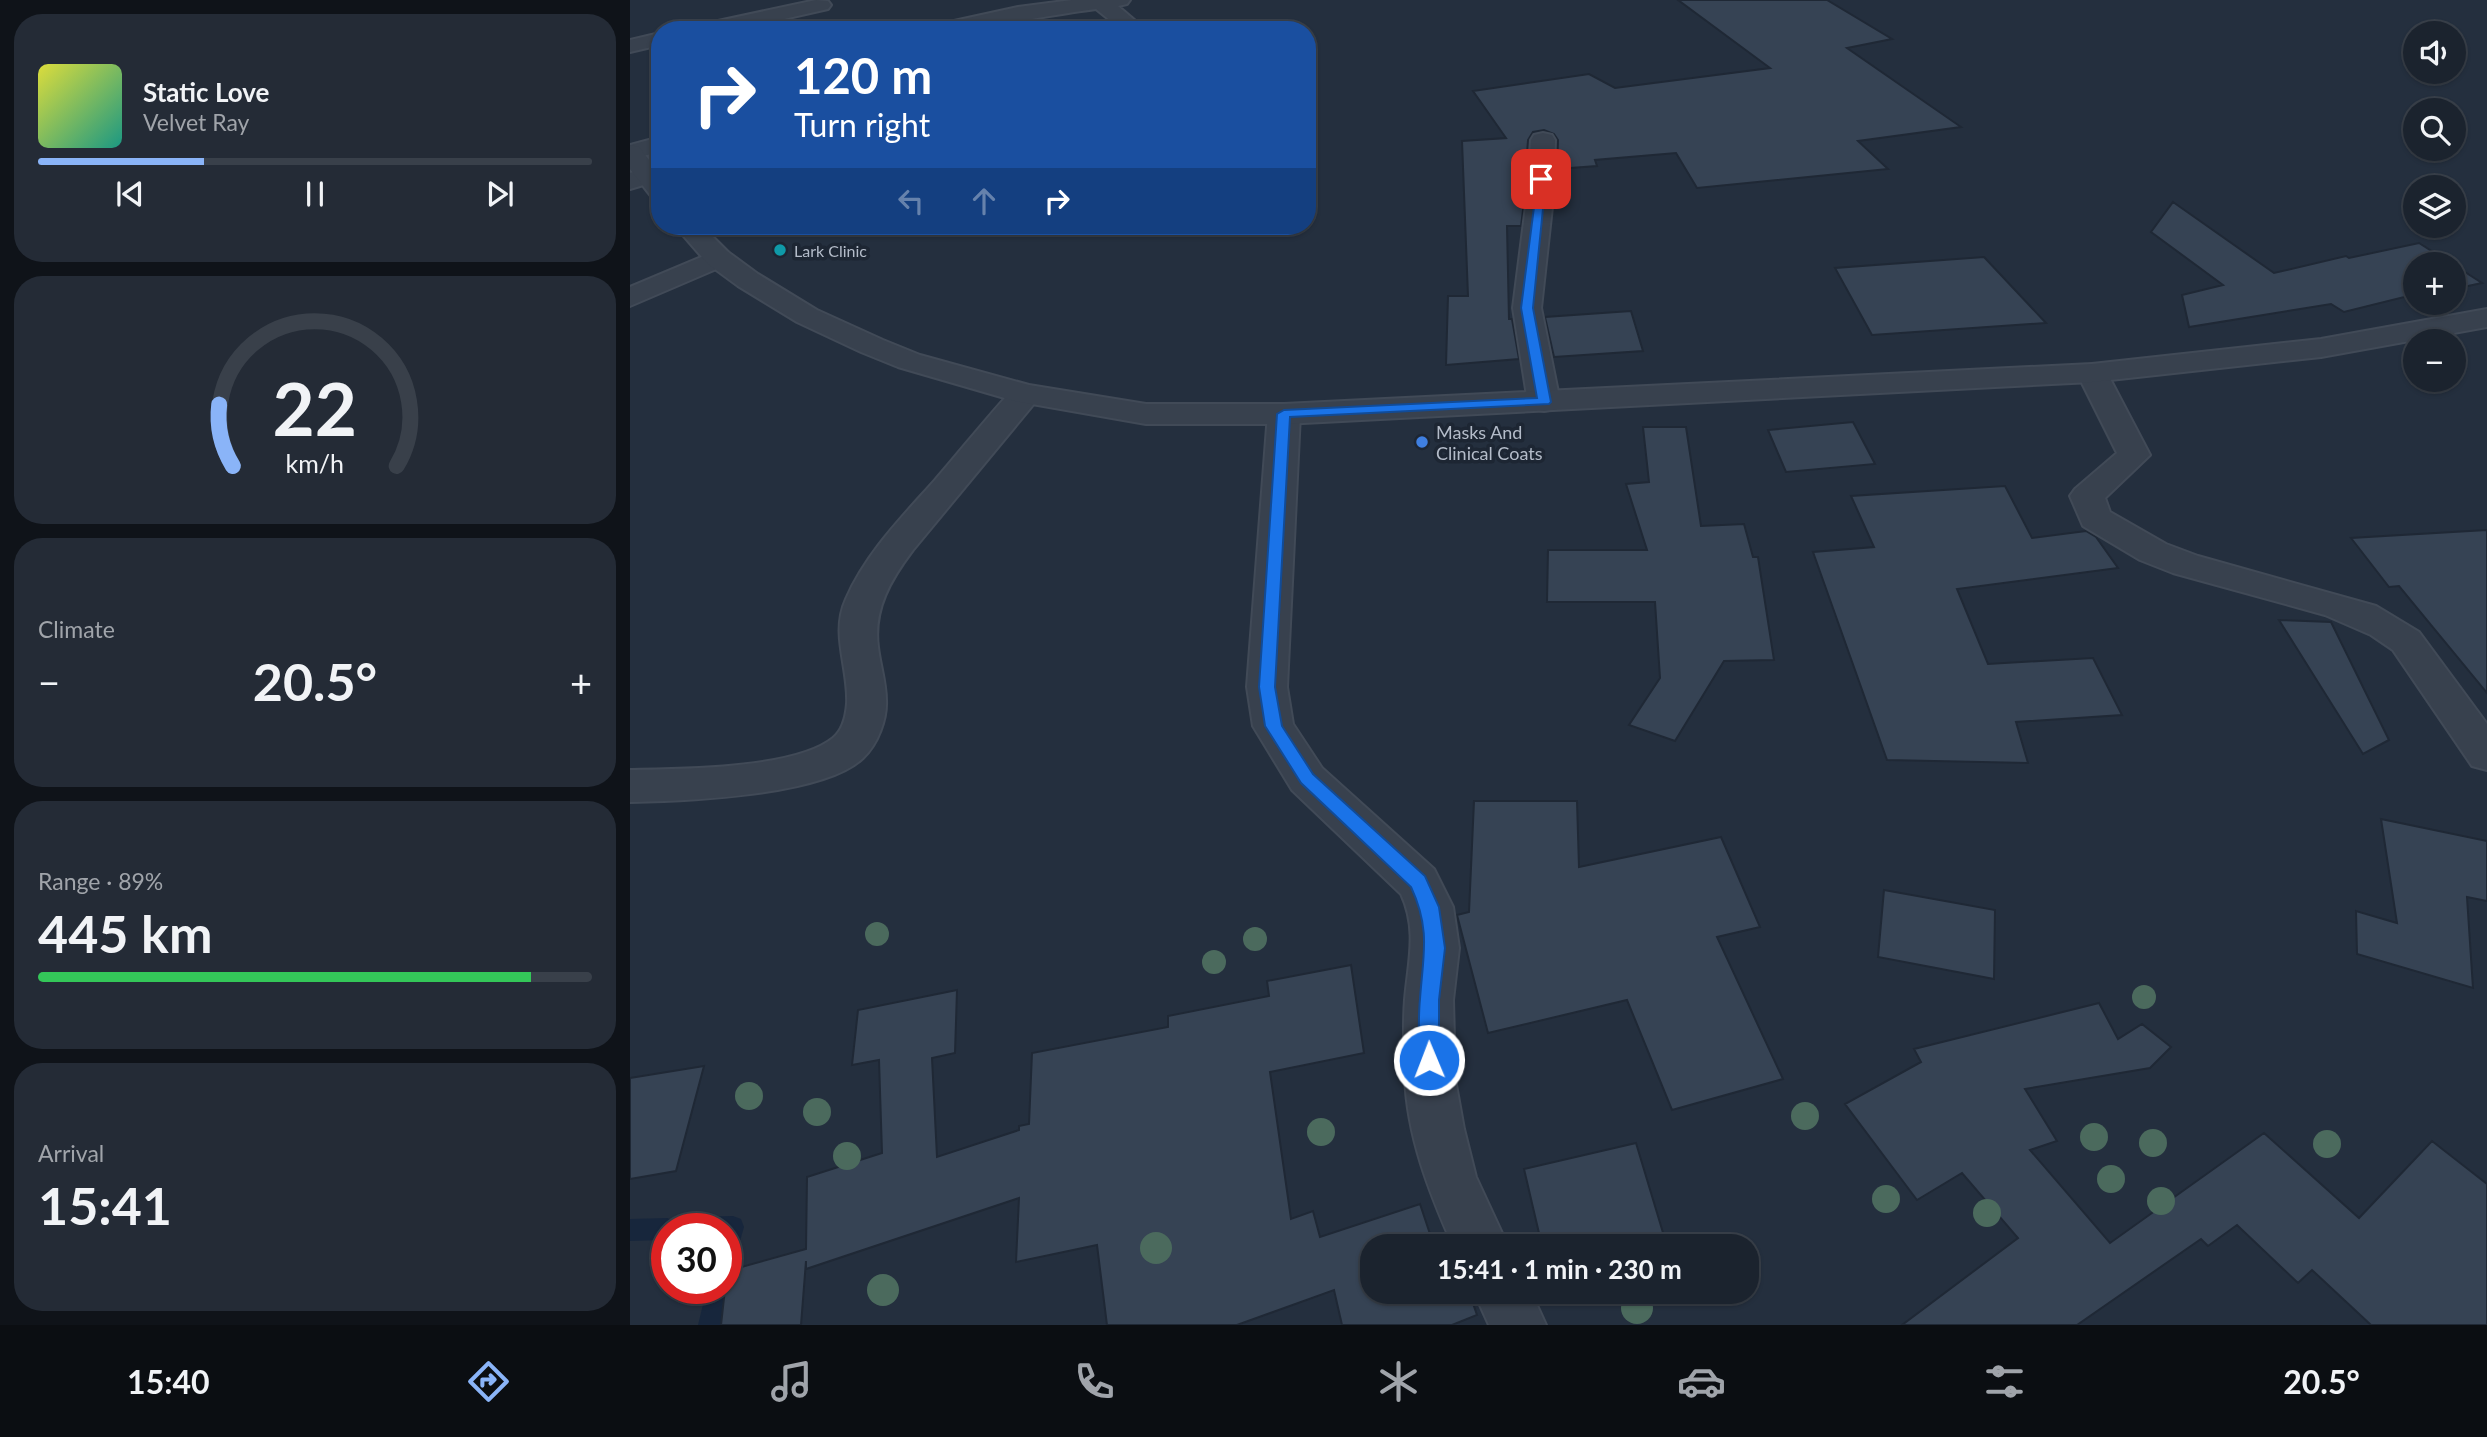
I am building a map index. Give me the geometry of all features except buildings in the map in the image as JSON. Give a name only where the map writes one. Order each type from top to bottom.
[{"type":"street","points":[[967,21],[1011,7],[1110,1],[1128,21]]},
{"type":"street","points":[[746,21],[821,5]]},
{"type":"street","points":[[630,46],[651,41]]},
{"type":"street","points":[[1543,140],[1541,198],[1529,271],[1527,308],[1544,402]]},
{"type":"street","points":[[646,183],[630,152],[651,146]]},
{"type":"street","points":[[696,235],[718,258],[778,299],[837,331],[909,361],[1026,394],[1146,414],[1284,414],[2092,373],[2320,348],[2487,318]]},
{"type":"street","points":[[630,297],[718,258]]},
{"type":"street","points":[[2092,373],[2134,455],[2087,496],[2095,519],[2153,552],[2186,565],[2337,606],[2384,626],[2406,641],[2487,755]]},
{"type":"street","points":[[630,786],[675,785],[787,771],[826,761],[847,749],[859,733],[865,717],[867,691],[857,648],[857,631],[863,604],[874,580],[912,526],[1026,394]]},
{"type":"street","points":[[1284,414],[1267,687],[1273,726],[1307,779],[1418,882],[1430,907],[1436,948],[1430,1000],[1430,1079],[1438,1129],[1451,1181],[1475,1234]]},
{"type":"street","points":[[1508,1304],[1518,1325]]},
{"type":"waterway","points":[[630,1230],[651,1229]]},
{"type":"waterway","points":[[710,1325],[715,1304]]},
{"type":"place","name":"Lark Clinic","points":[[780,250]]},
{"type":"place","name":"Masks And Clinical Coats","points":[[1422,442]]},
{"type":"route","points":[[1429,1060],[1430,1000],[1436,948],[1430,907],[1418,882],[1307,779],[1273,726],[1267,687],[1284,414],[1544,402],[1527,308],[1541,179]]}]
